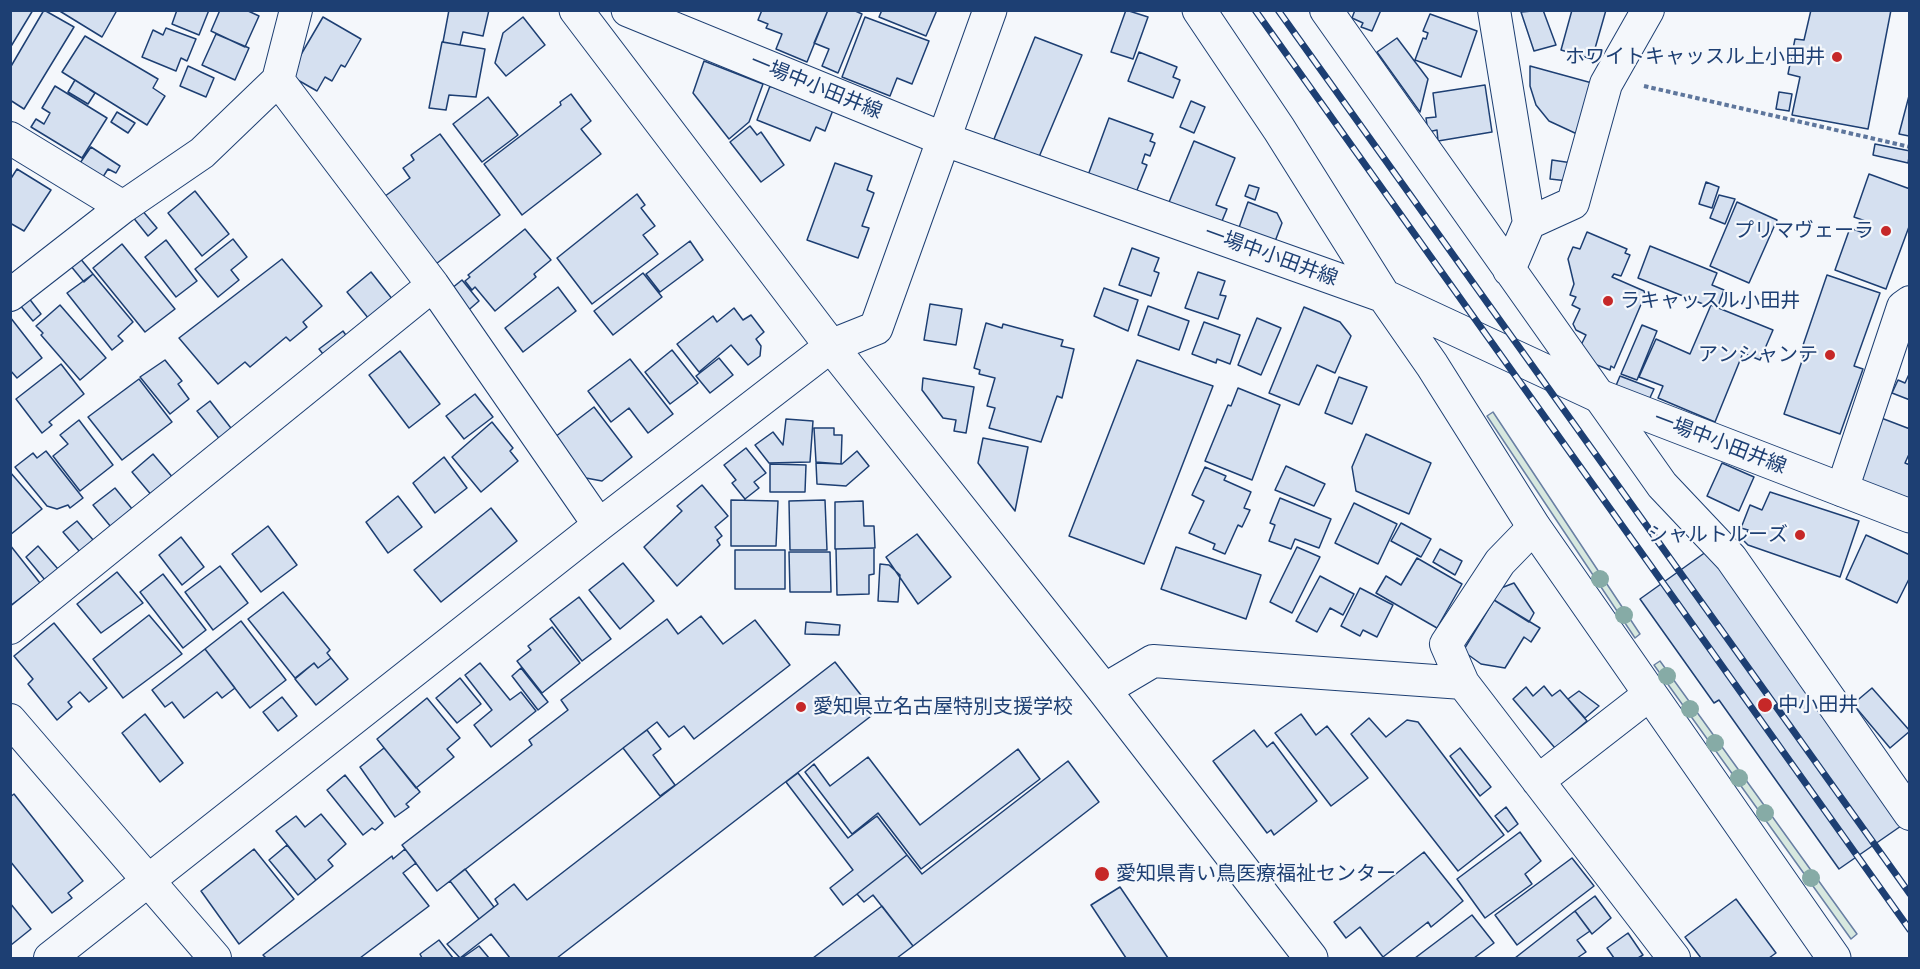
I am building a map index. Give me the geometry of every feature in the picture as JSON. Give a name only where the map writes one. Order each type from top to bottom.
[{"type":"street","points":[[10,295],[123,207],[201,153],[278,80],[296,10]]},
{"type":"street","points":[[576,10],[831,346],[1104,690],[1311,958]]},
{"type":"street","name":"一場中小田井線","points":[[628,10],[946,140],[1384,296],[1599,396],[1910,516]]},
{"type":"street","points":[[50,958],[599,525],[831,346],[876,328],[946,140],[990,10]]},
{"type":"street","points":[[1199,10],[1279,129],[1384,296],[1432,365],[1534,527],[1834,958]]},
{"type":"street","points":[[1326,10],[1662,485],[1731,558],[1910,814]]},
{"type":"street","points":[[1494,10],[1529,223],[1509,270]]},
{"type":"street","points":[[1529,223],[1573,203],[1609,77],[1648,10]]},
{"type":"street","points":[[278,80],[433,285],[599,525]]},
{"type":"street","points":[[10,138],[123,207]]},
{"type":"street","points":[[10,628],[433,285]]},
{"type":"street","points":[[1842,490],[1903,307],[1910,302]]},
{"type":"street","points":[[1534,527],[1500,562],[1446,644],[1463,683],[1674,958]]},
{"type":"street","points":[[1104,690],[1153,661],[1463,683]]},
{"type":"street","points":[[1538,781],[1650,694]]},
{"type":"street","points":[[10,720],[215,958]]},
{"type":"path","points":[[1609,77],[1910,147]]},
{"type":"shaded area","points":[[1493,412],[1640,634],[1635,638],[1487,416]]},
{"type":"shaded area","points":[[1660,661],[1857,934],[1851,939],[1654,665]]},
{"type":"building","points":[[10,10],[33,10],[10,48]]},
{"type":"building","points":[[44,10],[74,27],[24,109],[10,100],[10,68]]},
{"type":"building","points":[[58,10],[113,10],[116,12],[102,37]]},
{"type":"building","points":[[177,10],[209,10],[199,35],[172,24]]},
{"type":"building","points":[[220,10],[246,10],[259,16],[245,47],[211,31]]},
{"type":"building","points":[[449,10],[489,10],[483,36],[463,32],[460,45],[443,42]]},
{"type":"building","points":[[762,10],[828,10],[807,62],[776,49],[782,34],[766,28],[768,24],[758,20]]},
{"type":"building","points":[[828,10],[853,10],[862,14],[838,73],[822,66],[829,49],[814,43]]},
{"type":"building","points":[[882,10],[937,10],[926,36],[879,17]]},
{"type":"building","points":[[1126,10],[1148,17],[1133,59],[1111,52]]},
{"type":"building","points":[[1355,10],[1381,10],[1372,31],[1361,27],[1363,23],[1352,18]]},
{"type":"building","points":[[1543,10],[1556,45],[1534,51],[1521,12]]},
{"type":"building","points":[[1572,10],[1606,10],[1592,59],[1561,50]]},
{"type":"building","name":"ホワイトキャッスル上小田井","points":[[1811,10],[1891,10],[1868,129],[1792,115],[1800,77],[1788,74],[1795,39],[1804,40]]},
{"type":"building","points":[[1430,14],[1477,31],[1461,77],[1415,60],[1423,38],[1426,39],[1428,33],[1423,31]]},
{"type":"building","points":[[323,17],[361,39],[345,67],[341,65],[332,81],[325,77],[317,91],[289,75]]},
{"type":"building","points":[[523,17],[545,45],[506,76],[495,63],[503,33]]},
{"type":"building","points":[[865,17],[929,41],[912,84],[897,78],[890,96],[842,77]]},
{"type":"building","points":[[166,28],[196,39],[187,61],[181,58],[176,71],[142,57],[153,30],[163,35]]},
{"type":"building","points":[[216,34],[249,48],[235,80],[202,65]]},
{"type":"building","points":[[85,36],[158,79],[153,88],[165,96],[147,125],[62,72]]},
{"type":"building","points":[[1035,37],[1082,55],[1039,157],[994,139]]},
{"type":"building","points":[[1397,38],[1428,79],[1420,112],[1377,52]]},
{"type":"building","points":[[442,42],[485,49],[476,97],[449,95],[446,110],[429,108]]},
{"type":"building","points":[[1139,52],[1177,67],[1173,77],[1180,80],[1173,98],[1128,81]]},
{"type":"building","points":[[704,61],[763,84],[749,122],[729,139],[693,93]]},
{"type":"building","points":[[188,66],[214,78],[206,97],[180,86]]},
{"type":"building","points":[[1530,66],[1592,83],[1577,134],[1549,121],[1536,105],[1530,86]]},
{"type":"building","points":[[75,80],[95,93],[88,104],[68,92]]},
{"type":"building","points":[[1485,85],[1492,132],[1438,141],[1437,130],[1428,132],[1426,118],[1436,117],[1433,93]]},
{"type":"building","points":[[55,86],[107,118],[82,158],[31,127],[36,119],[44,124],[50,113],[42,108]]},
{"type":"building","points":[[770,86],[833,110],[825,131],[816,127],[810,141],[757,120]]},
{"type":"building","points":[[1779,92],[1792,94],[1789,111],[1776,109]]},
{"type":"building","points":[[1910,92],[1910,133],[1909,136],[1899,134]]},
{"type":"building","points":[[571,94],[591,121],[581,129],[601,154],[522,215],[484,164],[561,105],[560,102]]},
{"type":"building","points":[[488,97],[518,135],[482,162],[453,124]]},
{"type":"building","points":[[1191,101],[1205,107],[1194,133],[1180,127]]},
{"type":"building","points":[[117,112],[135,123],[128,133],[111,122]]},
{"type":"building","points":[[1109,118],[1153,134],[1150,141],[1155,143],[1150,156],[1145,154],[1142,163],[1147,165],[1135,195],[1087,178]]},
{"type":"building","points":[[750,126],[757,135],[761,132],[784,165],[761,182],[730,142]]},
{"type":"building","points":[[440,134],[500,215],[432,267],[381,199],[410,178],[403,168],[414,160],[411,155]]},
{"type":"building","points":[[1194,141],[1235,158],[1216,205],[1227,209],[1217,233],[1165,212]]},
{"type":"building","points":[[1875,144],[1910,151],[1908,163],[1873,155]]},
{"type":"building","points":[[91,147],[120,166],[116,173],[108,169],[101,180],[78,166]]},
{"type":"building","points":[[1552,160],[1579,164],[1577,182],[1550,179]]},
{"type":"building","points":[[835,163],[872,176],[867,190],[874,193],[862,226],[869,228],[858,258],[807,240]]},
{"type":"building","points":[[17,169],[51,190],[24,231],[10,223],[10,180]]},
{"type":"building","name":"プリマヴェーラ","points":[[1869,174],[1910,189],[1910,224],[1886,289],[1835,270],[1850,228],[1864,233],[1868,222],[1854,217]]},
{"type":"building","points":[[1706,182],[1719,187],[1712,208],[1699,204]]},
{"type":"building","points":[[1249,185],[1259,188],[1255,200],[1245,196]]},
{"type":"building","points":[[195,191],[229,234],[202,256],[168,213]]},
{"type":"building","points":[[637,194],[645,205],[641,208],[655,226],[643,235],[658,254],[592,304],[557,258]]},
{"type":"building","points":[[1719,195],[1735,199],[1725,224],[1710,218]]},
{"type":"building","points":[[1248,202],[1277,213],[1282,223],[1271,252],[1235,239]]},
{"type":"building","points":[[1737,202],[1777,220],[1749,283],[1710,266]]},
{"type":"building","points":[[141,209],[157,228],[148,236],[132,216]]},
{"type":"building","points":[[525,229],[551,260],[534,274],[536,277],[495,311],[475,287],[472,290],[465,281],[470,277],[468,275]]},
{"type":"building","name":"ラキャッスル小田井","points":[[1587,232],[1627,249],[1625,253],[1630,255],[1621,276],[1614,274],[1612,277],[1644,291],[1645,295],[1614,368],[1611,366],[1610,370],[1589,362],[1580,347],[1586,335],[1576,330],[1573,324],[1580,309],[1572,305],[1576,297],[1570,295],[1574,284],[1568,259],[1573,247],[1580,249]]},
{"type":"building","points":[[233,239],[247,257],[231,270],[239,280],[218,297],[195,269]]},
{"type":"building","points":[[166,240],[197,281],[176,297],[145,257]]},
{"type":"building","points":[[690,241],[703,260],[660,292],[646,274]]},
{"type":"building","points":[[122,244],[175,309],[145,332],[93,268]]},
{"type":"building","points":[[1650,246],[1717,273],[1712,285],[1724,290],[1718,306],[1709,303],[1708,306],[1638,278]]},
{"type":"building","points":[[1132,248],[1159,258],[1154,271],[1159,273],[1151,296],[1119,285]]},
{"type":"building","points":[[79,257],[93,274],[84,282],[70,265]]},
{"type":"building","points":[[282,259],[322,306],[303,322],[307,327],[290,341],[286,337],[250,367],[245,362],[218,384],[179,338]]},
{"type":"building","points":[[371,272],[393,300],[369,319],[347,292]]},
{"type":"building","points":[[1198,272],[1225,281],[1220,295],[1226,296],[1218,319],[1185,308]]},
{"type":"building","points":[[643,273],[662,297],[613,335],[594,311]]},
{"type":"building","points":[[93,274],[133,322],[118,336],[123,341],[112,350],[67,293]]},
{"type":"building","name":"アンシャンテ","points":[[1827,275],[1880,293],[1854,366],[1863,369],[1840,434],[1784,414],[1804,355],[1800,354]]},
{"type":"building","points":[[462,280],[479,301],[464,314],[446,293]]},
{"type":"building","points":[[558,287],[576,311],[523,352],[505,328]]},
{"type":"building","points":[[1104,288],[1138,300],[1128,331],[1094,316]]},
{"type":"building","points":[[28,297],[41,314],[33,321],[19,304]]},
{"type":"building","points":[[930,304],[962,309],[956,345],[924,340]]},
{"type":"building","points":[[60,305],[106,358],[80,380],[41,335],[43,333],[36,326]]},
{"type":"building","points":[[1711,305],[1773,330],[1760,360],[1743,353],[1715,422],[1658,398],[1663,386],[1639,377],[1656,339],[1690,354]]},
{"type":"building","points":[[1148,306],[1189,321],[1179,350],[1138,335]]},
{"type":"building","points":[[1304,307],[1340,322],[1351,336],[1335,373],[1317,365],[1299,405],[1269,393]]},
{"type":"building","points":[[734,308],[743,320],[751,315],[764,332],[756,339],[761,346],[760,356],[748,365],[731,345],[699,372],[677,344],[713,316],[717,322]]},
{"type":"building","points":[[10,317],[42,358],[17,378],[10,370]]},
{"type":"building","points":[[1257,318],[1281,328],[1261,375],[1238,365]]},
{"type":"building","points":[[1204,322],[1240,335],[1230,364],[1217,359],[1216,363],[1192,354]]},
{"type":"building","points":[[986,323],[1002,328],[1003,324],[1063,340],[1061,346],[1074,349],[1062,398],[1057,396],[1041,442],[989,428],[995,408],[987,406],[995,378],[979,374],[980,370],[974,368]]},
{"type":"building","points":[[1642,325],[1657,331],[1637,380],[1621,374]]},
{"type":"building","points":[[343,331],[350,341],[327,359],[319,349]]},
{"type":"building","points":[[672,350],[698,383],[670,404],[645,372]]},
{"type":"building","points":[[400,351],[440,404],[409,428],[369,375]]},
{"type":"building","points":[[719,358],[733,375],[710,393],[696,376]]},
{"type":"building","points":[[630,359],[673,414],[648,433],[629,408],[611,422],[588,391]]},
{"type":"building","points":[[165,360],[182,381],[178,384],[189,399],[170,414],[140,377]]},
{"type":"building","points":[[1137,360],[1213,386],[1144,564],[1069,536]]},
{"type":"building","points":[[61,364],[84,394],[49,422],[52,425],[42,433],[16,399]]},
{"type":"building","points":[[1910,372],[1910,400],[1892,393],[1898,380],[1905,383]]},
{"type":"building","points":[[1620,376],[1654,389],[1648,402],[1615,388]]},
{"type":"building","points":[[1339,377],[1367,387],[1352,424],[1325,413]]},
{"type":"building","points":[[923,378],[974,387],[966,433],[954,431],[956,420],[943,418],[922,390]]},
{"type":"building","points":[[139,379],[172,422],[122,460],[88,417]]},
{"type":"building","points":[[1238,388],[1280,405],[1252,480],[1205,461],[1228,405],[1231,406]]},
{"type":"building","points":[[475,394],[493,417],[464,439],[446,416]]},
{"type":"building","points":[[210,401],[234,432],[222,442],[197,411]]},
{"type":"building","points":[[594,407],[632,457],[602,481],[586,478],[555,437]]},
{"type":"building","points":[[1876,416],[1910,429],[1910,452],[1905,463],[1910,465],[1910,499],[1853,478]]},
{"type":"building","points":[[786,419],[813,421],[810,462],[769,463],[755,445],[773,432],[783,445]]},
{"type":"building","points":[[79,420],[113,465],[80,491],[53,456],[68,444],[60,435]]},
{"type":"building","points":[[492,422],[513,448],[510,451],[518,461],[481,492],[452,457]]},
{"type":"building","points":[[814,428],[834,428],[834,435],[842,435],[841,464],[816,462]]},
{"type":"building","points":[[1366,434],[1431,463],[1409,514],[1356,491],[1352,467]]},
{"type":"building","points":[[983,438],[1028,447],[1015,511],[978,463]]},
{"type":"building","points":[[746,448],[766,473],[754,482],[759,488],[745,499],[732,483],[736,480],[724,465]]},
{"type":"building","points":[[46,451],[83,498],[70,508],[68,505],[57,509],[47,506],[15,467],[33,453],[37,458]]},
{"type":"building","points":[[857,451],[869,466],[846,486],[817,484],[816,463],[842,464]]},
{"type":"building","points":[[153,454],[174,479],[153,497],[132,472]]},
{"type":"building","points":[[444,457],[467,488],[435,513],[413,483]]},
{"type":"building","points":[[1722,463],[1754,477],[1739,511],[1707,496]]},
{"type":"building","points":[[770,464],[806,465],[805,492],[770,492]]},
{"type":"building","points":[[1286,466],[1325,484],[1314,506],[1275,490]]},
{"type":"building","points":[[1205,467],[1226,476],[1224,480],[1251,492],[1244,508],[1250,510],[1242,527],[1238,525],[1225,554],[1213,549],[1215,544],[1189,533],[1204,501],[1192,495]]},
{"type":"building","points":[[10,472],[42,509],[10,535]]},
{"type":"building","points":[[702,485],[728,516],[715,527],[722,536],[717,540],[720,545],[677,586],[644,547],[682,511],[677,506]]},
{"type":"building","points":[[115,488],[133,510],[111,527],[93,505]]},
{"type":"building","name":"シャルトルーズ","points":[[1770,492],[1859,521],[1840,577],[1748,545],[1744,541],[1748,530],[1741,528],[1750,505],[1762,510]]},
{"type":"building","points":[[398,496],[422,527],[388,553],[366,522]]},
{"type":"building","points":[[1280,498],[1331,519],[1319,548],[1295,539],[1291,549],[1269,541],[1275,525],[1270,523]]},
{"type":"building","points":[[731,500],[778,501],[776,546],[731,546]]},
{"type":"building","points":[[825,500],[827,550],[790,550],[789,501]]},
{"type":"building","points":[[863,501],[864,526],[874,526],[875,548],[835,549],[835,502]]},
{"type":"building","points":[[1354,503],[1397,524],[1378,564],[1335,543]]},
{"type":"building","points":[[491,508],[517,541],[441,602],[414,570]]},
{"type":"building","points":[[77,521],[94,541],[80,552],[63,532]]},
{"type":"building","points":[[1401,523],[1431,539],[1421,557],[1391,541]]},
{"type":"building","points":[[268,526],[297,565],[261,592],[232,554]]},
{"type":"building","points":[[917,534],[951,577],[918,604],[886,557]]},
{"type":"building","points":[[1866,535],[1910,555],[1910,577],[1897,603],[1846,579]]},
{"type":"building","points":[[181,537],[204,567],[182,585],[159,555]]},
{"type":"building","points":[[10,545],[40,583],[10,606]]},
{"type":"building","points":[[38,546],[58,569],[45,580],[26,557]]},
{"type":"building","points":[[1176,547],[1261,575],[1246,619],[1161,589]]},
{"type":"building","points":[[1297,547],[1320,557],[1292,613],[1270,602]]},
{"type":"building","points":[[874,548],[874,574],[869,575],[869,594],[837,595],[836,549]]},
{"type":"building","points":[[1440,549],[1462,561],[1455,575],[1433,562]]},
{"type":"building","points":[[1710,549],[1784,652],[1780,655],[1901,826],[1839,869],[1719,700],[1714,703],[1640,599]]},
{"type":"building","points":[[735,550],[785,550],[785,589],[735,589]]},
{"type":"building","points":[[789,552],[830,552],[831,592],[790,592]]},
{"type":"building","points":[[1417,558],[1462,584],[1437,628],[1376,593],[1386,576],[1401,585]]},
{"type":"building","points":[[623,563],[654,601],[620,629],[589,590]]},
{"type":"building","points":[[880,564],[889,565],[900,575],[898,602],[878,601]]},
{"type":"building","points":[[220,566],[248,603],[213,630],[185,592]]},
{"type":"building","points":[[117,572],[143,603],[101,633],[77,604]]},
{"type":"building","points":[[163,574],[206,630],[183,648],[140,592]]},
{"type":"building","points":[[1320,576],[1354,594],[1343,615],[1330,608],[1317,632],[1296,621]]},
{"type":"building","points":[[1514,583],[1534,613],[1529,622],[1494,600],[1501,588]]},
{"type":"building","points":[[1360,588],[1393,605],[1377,637],[1363,630],[1360,636],[1341,626]]},
{"type":"building","points":[[283,592],[330,650],[327,653],[331,658],[318,668],[314,663],[295,678],[248,619]]},
{"type":"building","points":[[579,597],[611,639],[582,661],[550,619]]},
{"type":"building","points":[[1494,600],[1540,628],[1531,642],[1524,637],[1505,668],[1481,664],[1463,651]]},
{"type":"building","points":[[149,615],[182,654],[123,698],[93,659]]},
{"type":"building","points":[[701,616],[723,644],[755,620],[790,665],[694,739],[684,726],[669,737],[657,722],[437,891],[402,845],[532,745],[529,740],[568,710],[561,700],[667,619],[678,634]]},
{"type":"building","points":[[241,621],[286,680],[250,708],[205,649]]},
{"type":"building","points":[[806,622],[840,625],[839,635],[805,634]]},
{"type":"building","points":[[54,623],[107,688],[89,702],[80,692],[68,702],[72,707],[57,720],[28,684],[33,679],[14,656]]},
{"type":"building","points":[[552,627],[580,663],[542,693],[517,661],[531,650],[528,646]]},
{"type":"building","points":[[205,649],[235,688],[222,698],[217,692],[184,718],[172,702],[165,707],[152,690]]},
{"type":"building","points":[[331,658],[348,679],[316,705],[295,679],[314,663],[318,668]]},
{"type":"building","points":[[835,662],[875,713],[557,958],[510,958],[491,934],[460,958],[447,944],[498,904],[495,899],[514,884],[527,900]]},
{"type":"building","points":[[480,663],[510,700],[521,692],[536,711],[491,747],[474,725],[492,710],[465,675]]},
{"type":"building","points":[[521,668],[548,702],[538,710],[512,676]]},
{"type":"building","points":[[460,678],[481,704],[457,723],[436,698]]},
{"type":"building","points":[[1544,686],[1552,696],[1560,690],[1587,721],[1555,748],[1513,699],[1526,687],[1533,696]]},
{"type":"building","points":[[1872,688],[1910,731],[1890,748],[1853,704]]},
{"type":"building","points":[[1579,691],[1599,706],[1585,718],[1568,699]]},
{"type":"building","points":[[282,697],[297,716],[278,731],[263,712]]},
{"type":"building","points":[[427,698],[460,738],[447,749],[454,757],[416,788],[377,739]]},
{"type":"building","points":[[145,714],[183,763],[160,782],[122,733]]},
{"type":"building","points":[[1301,714],[1316,735],[1327,726],[1368,778],[1331,806],[1275,733]]},
{"type":"building","points":[[1369,718],[1386,737],[1407,720],[1418,722],[1504,835],[1458,871],[1351,734]]},
{"type":"building","points":[[647,730],[661,749],[653,755],[675,785],[660,796],[623,748]]},
{"type":"building","points":[[1254,730],[1267,747],[1273,742],[1317,801],[1274,835],[1271,830],[1267,833],[1213,761]]},
{"type":"building","points":[[384,748],[420,792],[406,804],[409,807],[395,817],[360,767]]},
{"type":"building","points":[[1460,748],[1491,787],[1480,796],[1450,756]]},
{"type":"building","points":[[1018,749],[1040,779],[921,869],[878,813],[852,834],[805,772],[814,764],[830,786],[868,757],[920,825]]},
{"type":"building","points":[[1068,761],[1099,802],[913,946],[873,895],[864,902],[857,894],[907,855],[922,874]]},
{"type":"building","points":[[798,773],[848,838],[877,816],[907,855],[843,905],[830,888],[853,870],[786,782]]},
{"type":"building","points":[[345,775],[383,823],[375,830],[372,828],[363,835],[327,790]]},
{"type":"building","points":[[14,794],[83,881],[68,893],[72,898],[52,913],[10,861],[10,797]]},
{"type":"building","points":[[1506,807],[1518,824],[1508,832],[1495,816]]},
{"type":"building","points":[[321,814],[346,844],[328,860],[333,866],[316,880],[276,831],[296,816],[305,827]]},
{"type":"building","points":[[1520,832],[1541,861],[1525,874],[1532,884],[1485,918],[1457,879]]},
{"type":"building","points":[[287,845],[316,880],[298,895],[269,860]]},
{"type":"building","points":[[254,849],[294,899],[239,944],[201,891]]},
{"type":"building","points":[[405,849],[416,863],[403,873],[429,906],[360,958],[266,958],[263,955],[392,856],[393,859]]},
{"type":"building","points":[[1424,852],[1463,901],[1431,927],[1428,922],[1383,957],[1360,927],[1346,938],[1334,922]]},
{"type":"building","points":[[1572,858],[1594,886],[1517,945],[1495,915]]},
{"type":"building","points":[[465,869],[494,907],[479,919],[450,881]]},
{"type":"building","points":[[1120,887],[1168,958],[1126,958],[1091,905]]},
{"type":"building","points":[[1595,896],[1611,918],[1592,934],[1575,911]]},
{"type":"building","points":[[1736,899],[1776,953],[1769,958],[1701,958],[1685,937]]},
{"type":"building","points":[[10,903],[31,929],[11,945],[10,944]]},
{"type":"building","points":[[882,906],[913,946],[897,958],[813,958]]},
{"type":"building","points":[[1575,911],[1590,931],[1577,940],[1586,952],[1577,958],[1515,958]]},
{"type":"building","points":[[1472,915],[1494,943],[1474,958],[1415,958]]},
{"type":"building","points":[[1628,933],[1643,955],[1638,958],[1614,958],[1607,948]]},
{"type":"building","points":[[439,940],[453,958],[422,958],[420,954]]},
{"type":"building","points":[[479,946],[489,958],[462,958]]},
{"type":"railway","points":[[1255,10],[1910,930]]},
{"type":"railway","points":[[1278,10],[1910,894]]},
{"type":"place","name":"ホワイトキャッスル上小田井","points":[[1837,57]]},
{"type":"place","name":"プリマヴェーラ","points":[[1886,231]]},
{"type":"place","name":"ラキャッスル小田井","points":[[1608,301]]},
{"type":"place","name":"アンシャンテ","points":[[1830,355]]},
{"type":"place","name":"シャルトルーズ","points":[[1800,535]]},
{"type":"place","name":"中小田井","points":[[1765,705]]},
{"type":"place","name":"愛知県立名古屋特別支援学校","points":[[801,707]]},
{"type":"place","name":"愛知県青い鳥医療福祉センター","points":[[1102,874]]}]
